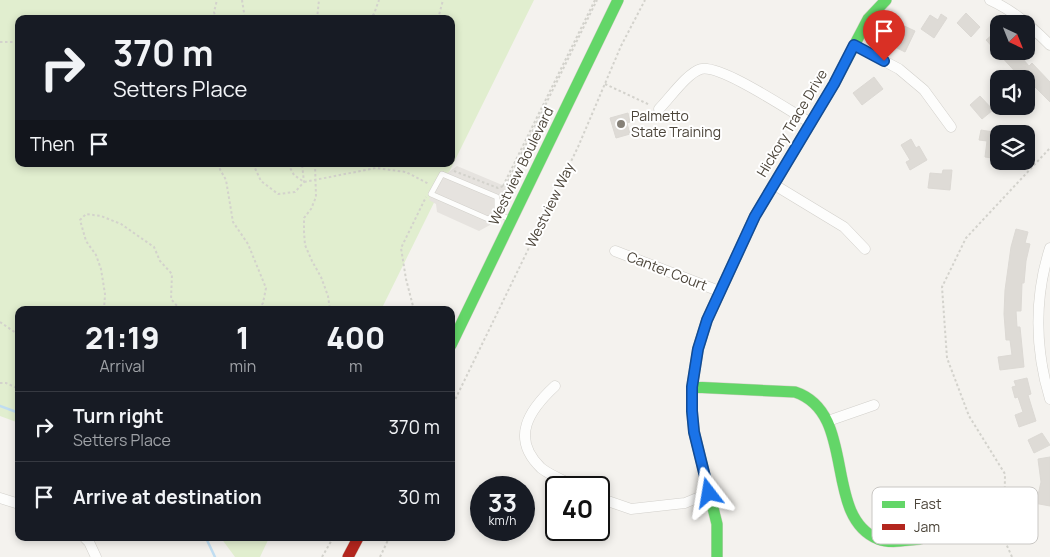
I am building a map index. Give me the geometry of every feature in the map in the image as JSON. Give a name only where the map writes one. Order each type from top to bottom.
[{"type":"street","name":"Westview Boulevard","points":[[455,337],[618,0]]},
{"type":"street","name":"Hickory Trace Drive","points":[[720,556],[717,524],[694,432],[692,387],[698,349],[707,320],[755,216],[834,84],[868,19],[886,0]]},
{"type":"street","points":[[990,0],[1009,10],[1027,23],[1050,45]]},
{"type":"street","points":[[854,45],[899,69],[924,90],[951,127]]},
{"type":"street","points":[[659,109],[691,75],[702,69],[714,70],[740,82],[811,123]]},
{"type":"street","points":[[773,184],[844,227],[865,249]]},
{"type":"street","points":[[1050,248],[1040,293],[1038,324],[1040,349],[1050,399]]},
{"type":"street","name":"Canter Court","points":[[615,250],[720,292]]},
{"type":"street","points":[[556,386],[541,399],[530,414],[525,429],[526,443],[533,458],[542,469],[556,476]]},
{"type":"street","points":[[692,387],[795,392],[804,395],[818,406],[828,421],[851,511],[856,522],[872,535]]},
{"type":"street","points":[[828,421],[874,405]]},
{"type":"street","points":[[610,502],[631,509],[685,503],[709,493]]},
{"type":"street","points":[[0,498],[15,503]]},
{"type":"street","points":[[88,541],[96,557]]},
{"type":"street","points":[[348,557],[356,541]]},
{"type":"lane","points":[[442,174],[497,198],[497,213],[488,219],[431,194],[442,174]]},
{"type":"lane","points":[[497,213],[512,220]]},
{"type":"path","points":[[215,15],[216,0]]},
{"type":"path","points":[[242,0],[244,15]]},
{"type":"path","points":[[317,15],[319,0]]},
{"type":"path","points":[[373,15],[379,0]]},
{"type":"path","points":[[439,15],[443,0]]},
{"type":"path","points":[[497,198],[596,0]]},
{"type":"path","name":"Westview Way","points":[[455,400],[578,147],[621,46],[645,0]]},
{"type":"path","points":[[0,42],[15,42]]},
{"type":"path","points":[[605,84],[659,109]]},
{"type":"path","points":[[1005,487],[1005,474],[969,416],[947,358],[942,288],[966,238],[1050,148]]},
{"type":"path","points":[[219,167],[226,180],[233,222],[248,244],[266,288],[261,306]]},
{"type":"path","points":[[254,167],[261,181],[278,194],[295,192],[304,182],[376,168],[406,172],[432,185],[438,181]]},
{"type":"path","points":[[290,167],[294,175],[304,182]]},
{"type":"path","points":[[302,167],[304,182]]},
{"type":"path","points":[[315,167],[316,196],[311,209],[304,218],[305,245],[321,277],[329,306]]},
{"type":"path","points":[[446,176],[455,170],[498,188],[502,186]]},
{"type":"path","points":[[413,306],[401,248],[427,194]]},
{"type":"path","points":[[104,306],[105,294],[101,270],[96,255],[86,240],[80,220],[86,214],[101,216],[121,224],[154,247],[160,261],[172,274],[171,299],[177,306]]},
{"type":"path","points":[[0,322],[15,333]]},
{"type":"path","points":[[0,383],[6,383],[15,387]]},
{"type":"path","points":[[322,557],[331,541]]},
{"type":"path","points":[[380,557],[388,541]]},
{"type":"path","points":[[1006,544],[1012,557]]},
{"type":"green space","points":[[0,0],[534,0],[455,160],[455,15],[15,15],[15,167],[452,167],[383,306],[15,306],[15,422],[0,416]]},
{"type":"green space","points":[[223,541],[268,541],[260,557],[235,557]]},
{"type":"shaded area","points":[[457,166],[507,187],[490,225],[479,231],[437,212],[436,204],[429,200],[438,180]]},
{"type":"building","points":[[966,13],[980,27],[971,37],[957,23]]},
{"type":"building","points":[[941,14],[947,18],[934,38],[921,29],[930,15],[938,20]]},
{"type":"building","points":[[900,24],[915,31],[905,52],[885,42],[890,32],[895,34]]},
{"type":"building","points":[[1004,60],[1024,60],[1029,66],[1032,63],[1050,82],[1050,102],[1035,87],[1035,70],[1014,70]]},
{"type":"building","points":[[874,77],[883,89],[862,105],[853,93]]},
{"type":"building","points":[[980,96],[990,107],[990,112],[982,119],[970,105]]},
{"type":"building","points":[[628,113],[630,122],[627,123],[630,134],[616,138],[610,118]]},
{"type":"building","points":[[981,130],[990,132],[990,158],[985,157],[987,141],[979,140]]},
{"type":"building","points":[[911,139],[916,148],[919,146],[927,160],[910,170],[906,162],[910,160],[901,145]]},
{"type":"building","points":[[943,170],[952,170],[950,190],[928,188],[930,173],[942,174]]},
{"type":"building","points":[[1016,229],[1028,232],[1025,243],[1030,244],[1024,283],[1022,283],[1021,311],[1016,311],[1017,327],[1020,327],[1024,367],[1000,370],[998,357],[1012,355],[1010,340],[1006,340],[1004,314],[1011,247]]},
{"type":"building","points":[[1027,378],[1031,394],[1028,395],[1036,421],[1019,427],[1015,415],[1023,412],[1018,397],[1015,398],[1012,387],[1016,386],[1014,381]]},
{"type":"building","points":[[1042,433],[1050,445],[1034,453],[1028,440]]},
{"type":"building","points":[[1050,457],[1050,506],[1038,504],[1041,482],[1038,459]]},
{"type":"waterway","points":[[0,406],[15,412]]},
{"type":"waterway","points":[[207,541],[215,557]]},
{"type":"traffic: fast","points":[[455,337],[618,0]]},
{"type":"traffic: fast","points":[[717,557],[717,524],[694,432],[692,411],[692,387],[698,349],[707,320],[755,216],[834,84],[868,19],[886,0]]},
{"type":"traffic: fast","points":[[692,387],[795,392],[814,403],[827,421],[850,509],[861,527],[872,535]]},
{"type":"traffic: jam","points":[[348,557],[356,541]]},
{"type":"place","name":"Palmetto State Training","points":[[621,124]]},
{"type":"route","points":[[709,493],[694,432],[692,411],[692,387],[698,349],[707,320],[755,216],[834,84],[854,45],[884,61]]}]
